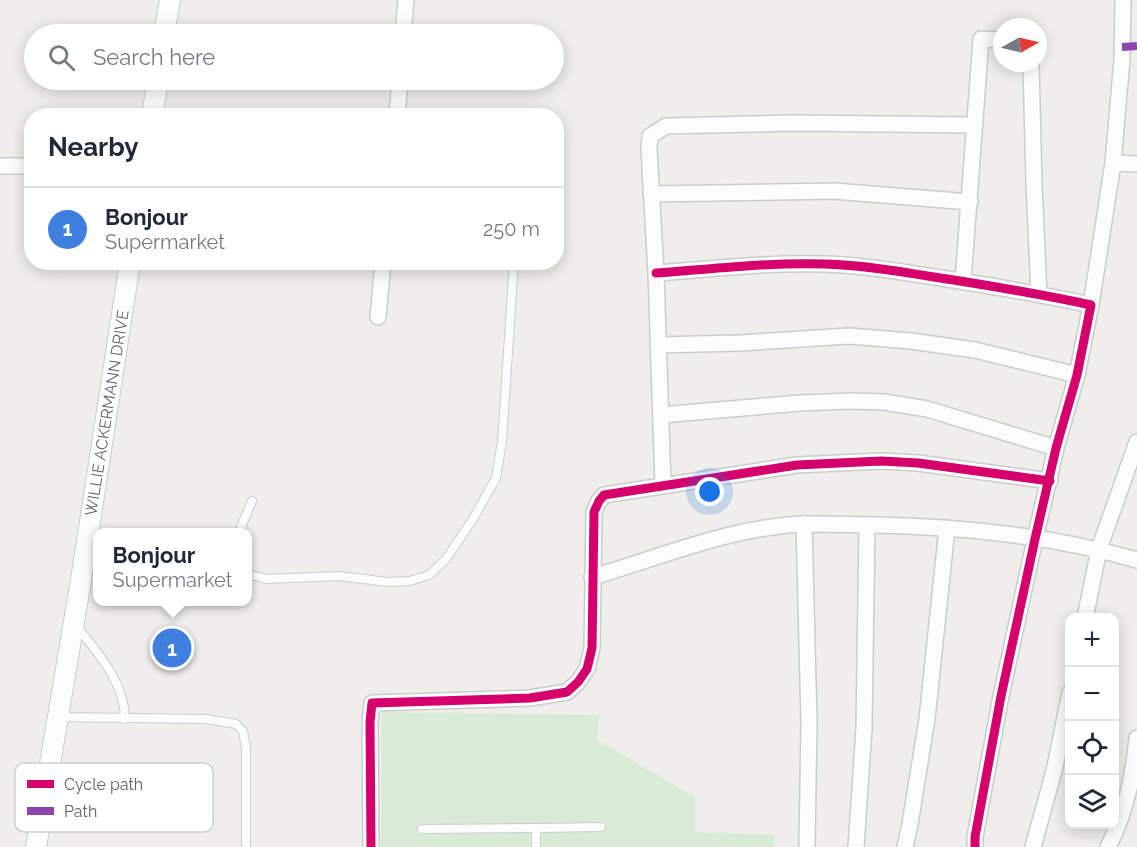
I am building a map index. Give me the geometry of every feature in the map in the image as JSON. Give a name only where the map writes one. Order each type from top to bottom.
[{"type":"street","points":[[166,24],[170,0]]},
{"type":"street","points":[[404,24],[406,0]]},
{"type":"street","points":[[975,847],[1001,696],[1035,539],[1056,448],[1077,375],[1091,305],[1113,163],[1122,59],[1123,0]]},
{"type":"street","points":[[963,281],[981,39],[993,40]]},
{"type":"street","points":[[1031,72],[1039,294]]},
{"type":"street","points":[[153,108],[156,90]]},
{"type":"street","points":[[398,108],[399,90]]},
{"type":"street","points":[[663,485],[650,136],[666,126],[792,123],[974,125]]},
{"type":"street","points":[[1113,163],[1137,164]]},
{"type":"street","points":[[0,166],[24,166]]},
{"type":"street","points":[[651,194],[834,191],[970,202]]},
{"type":"street","points":[[656,273],[776,264],[826,264],[963,281],[1091,305]]},
{"type":"street","name":"WILLIE ACKERMANN DRIVE","points":[[50,763],[129,270]]},
{"type":"street","points":[[378,317],[382,270]]},
{"type":"street","points":[[658,345],[739,343],[849,336],[975,350],[1077,375]]},
{"type":"street","points":[[661,415],[800,403],[884,402],[927,409],[1056,448]]},
{"type":"street","points":[[1086,613],[1099,549],[1137,442]]},
{"type":"street","points":[[371,847],[370,722],[372,703],[530,698],[567,692],[587,669],[592,648],[594,512],[604,495],[796,465],[881,461],[918,463],[1050,481]]},
{"type":"street","points":[[592,577],[731,536],[784,525],[804,524],[1003,532],[1099,549],[1137,560]]},
{"type":"street","points":[[804,524],[809,722],[807,847]]},
{"type":"street","points":[[856,847],[864,729],[867,525]]},
{"type":"street","points":[[904,847],[924,739],[942,588],[946,528]]},
{"type":"street","points":[[1033,847],[1054,771],[1065,717]]},
{"type":"street","points":[[1108,847],[1125,810],[1134,768],[1137,738]]},
{"type":"street","name":"WILLIE ACKERMANN DRIVE","points":[[36,847],[39,832]]},
{"type":"lane","points":[[252,575],[267,579],[339,576],[388,582],[429,575],[446,559],[473,519],[496,478],[502,442],[513,270]]},
{"type":"lane","points":[[241,528],[252,501]]},
{"type":"lane","points":[[74,623],[115,680],[123,698],[125,718]]},
{"type":"lane","points":[[58,717],[207,719],[236,724],[243,731],[246,748],[246,847]]},
{"type":"lane","points":[[422,829],[601,826]]},
{"type":"lane","points":[[536,828],[536,847]]},
{"type":"green space","points":[[382,712],[599,715],[597,740],[695,797],[695,832],[774,835],[773,847],[381,847]]},
{"type":"marked path","points":[[1122,47],[1137,46]]},
{"type":"cycle path","points":[[656,273],[762,265],[839,265],[974,283],[1091,305],[1077,375],[1056,448],[1035,539],[1001,696],[975,847]]},
{"type":"cycle path","points":[[371,847],[370,722],[372,703],[530,698],[567,692],[587,669],[592,648],[594,512],[604,495],[797,465],[881,461],[918,463],[1050,481]]},
{"type":"place","name":"Bonjour","points":[[172,648]]}]
